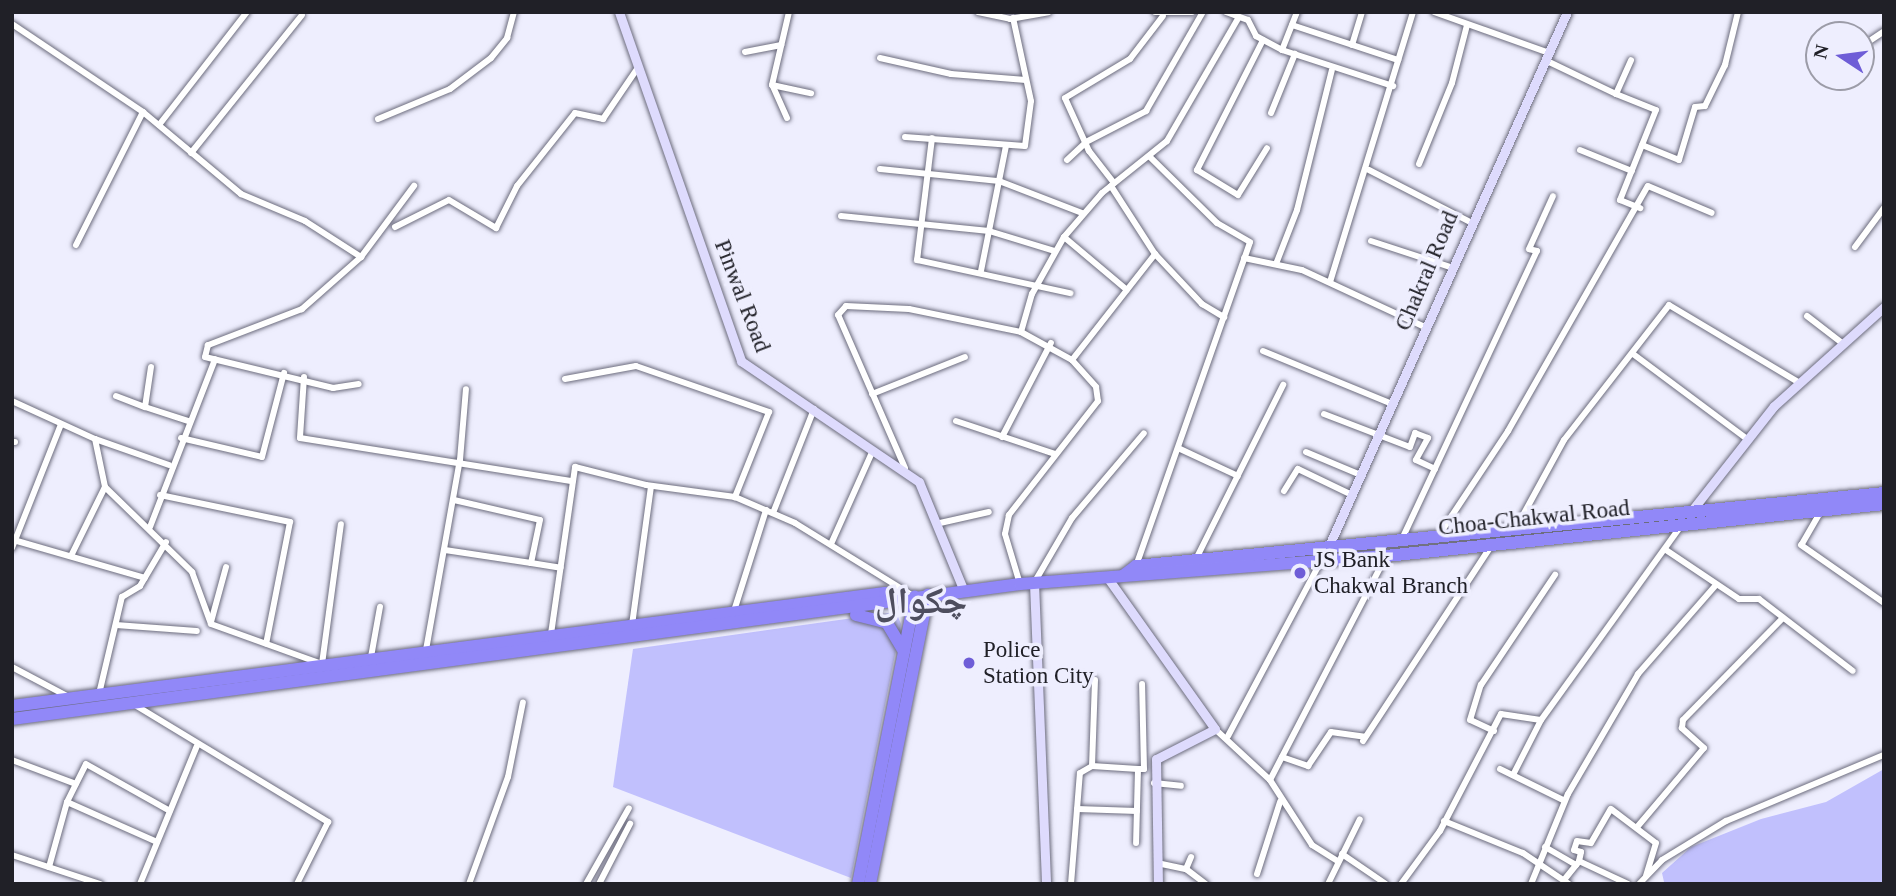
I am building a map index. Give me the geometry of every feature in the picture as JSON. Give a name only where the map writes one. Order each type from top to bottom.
[{"type":"highway","points":[[1124,575],[1136,566],[1195,560],[1325,554],[1401,541],[1516,528],[1884,493]]},
{"type":"highway","name":"Choa-Chakwal Road","points":[[896,600],[1020,584],[1325,554],[1386,556],[1683,522],[1884,504]]},
{"type":"highway","points":[[12,706],[371,657],[886,593],[896,600]]},
{"type":"highway","points":[[870,884],[928,595]]},
{"type":"highway","points":[[858,884],[915,597]]},
{"type":"highway","points":[[12,719],[831,614],[896,600]]},
{"type":"highway","points":[[831,614],[884,621],[904,651]]},
{"type":"street","points":[[159,125],[247,12]]},
{"type":"street","points":[[378,119],[450,89],[491,58],[507,38],[514,12]]},
{"type":"street","name":"Pinwal Road","points":[[619,12],[640,65],[741,361],[905,468],[940,523],[964,591]]},
{"type":"street","points":[[786,118],[772,85],[789,12]]},
{"type":"street","points":[[978,12],[1013,18],[1048,12]]},
{"type":"street","points":[[1155,12],[1192,12]]},
{"type":"street","points":[[1067,160],[1086,142],[1146,111],[1203,12]]},
{"type":"street","points":[[1226,12],[1239,17],[1263,40],[1282,50],[1332,70],[1393,86]]},
{"type":"street","points":[[1282,50],[1297,12]]},
{"type":"street","points":[[1352,45],[1362,12]]},
{"type":"street","points":[[1330,282],[1369,170],[1413,12]]},
{"type":"street","points":[[1434,12],[1547,57],[1616,93],[1656,110],[1620,200],[1640,208]]},
{"type":"street","name":"Chakral Road","points":[[1325,554],[1469,222],[1567,12]]},
{"type":"street","points":[[1642,145],[1679,160],[1695,107],[1704,106],[1725,65],[1738,12]]},
{"type":"street","points":[[1168,14],[1130,59],[1065,98],[1086,142],[1155,254],[1202,304],[1224,317]]},
{"type":"street","points":[[191,153],[302,15]]},
{"type":"street","points":[[1020,332],[1037,282],[1064,237],[1082,213],[1167,141],[1239,17]]},
{"type":"street","points":[[905,137],[1006,146],[1027,142],[1026,80],[1013,18]]},
{"type":"street","points":[[12,24],[144,112],[241,194],[305,221],[361,257]]},
{"type":"street","points":[[1292,25],[1398,60]]},
{"type":"street","points":[[1419,163],[1452,83],[1467,25]]},
{"type":"street","points":[[1263,40],[1197,170],[1238,195],[1267,148]]},
{"type":"street","points":[[745,52],[781,45]]},
{"type":"street","points":[[1271,113],[1295,54]]},
{"type":"street","points":[[880,58],[951,74],[1026,80]]},
{"type":"street","points":[[1616,93],[1631,60]]},
{"type":"street","points":[[395,227],[449,200],[496,228],[517,186],[575,113],[603,119],[640,65]]},
{"type":"street","points":[[1276,264],[1297,210],[1332,70]]},
{"type":"street","points":[[772,85],[811,93]]},
{"type":"street","points":[[76,245],[144,112]]},
{"type":"street","points":[[932,138],[917,260],[1037,282],[1070,293]]},
{"type":"street","points":[[981,271],[1006,146]]},
{"type":"street","points":[[1580,150],[1632,171]]},
{"type":"street","points":[[1136,566],[1250,242],[1217,223],[1149,156]]},
{"type":"street","points":[[880,169],[999,181],[1082,213]]},
{"type":"street","points":[[1369,170],[1469,222]]},
{"type":"street","points":[[359,384],[333,388],[304,377],[205,357],[208,345],[302,309],[361,257],[414,186]]},
{"type":"street","points":[[1438,537],[1640,208],[1648,186],[1712,213]]},
{"type":"street","points":[[1401,541],[1537,251],[1529,249],[1553,196]]},
{"type":"street","points":[[1855,247],[1884,208]]},
{"type":"street","points":[[841,216],[921,221],[989,232],[1055,251]]},
{"type":"street","points":[[1875,219],[1884,225]]},
{"type":"street","points":[[1064,237],[1127,290]]},
{"type":"street","points":[[1371,241],[1450,267]]},
{"type":"street","points":[[1072,360],[1155,254]]},
{"type":"street","points":[[1244,258],[1276,264],[1330,282],[1425,327]]},
{"type":"street","points":[[1516,528],[1564,440],[1669,305],[1798,382]]},
{"type":"street","points":[[905,468],[838,315],[846,306],[909,309],[1020,332],[1051,343],[1072,360],[1096,387],[1098,401],[1055,454],[1005,525],[1020,584]]},
{"type":"street","points":[[1513,775],[1541,720],[1666,550],[1683,522],[1747,439],[1798,382],[1884,307]]},
{"type":"street","points":[[1807,316],[1842,343]]},
{"type":"street","points":[[1002,436],[1051,343]]},
{"type":"street","points":[[1263,351],[1392,404]]},
{"type":"street","points":[[1633,354],[1747,439]]},
{"type":"street","points":[[872,394],[965,357]]},
{"type":"street","points":[[150,527],[169,465],[215,359]]},
{"type":"street","points":[[145,407],[151,366]]},
{"type":"street","points":[[565,379],[636,366],[769,412],[735,497]]},
{"type":"street","points":[[181,438],[262,457],[284,373]]},
{"type":"street","points":[[304,377],[300,438],[460,460],[573,481]]},
{"type":"street","points":[[1195,560],[1283,385]]},
{"type":"street","points":[[426,650],[454,500],[466,389]]},
{"type":"street","points":[[116,396],[188,421]]},
{"type":"street","points":[[12,401],[95,439],[169,465]]},
{"type":"street","points":[[733,613],[770,512],[814,409]]},
{"type":"street","points":[[1325,414],[1377,438],[1410,447],[1415,433],[1428,438],[1416,460],[1435,469]]},
{"type":"street","points":[[956,421],[1055,454]]},
{"type":"street","points":[[12,548],[61,424]]},
{"type":"street","points":[[1046,884],[1034,583],[1073,518],[1144,433]]},
{"type":"street","points":[[95,439],[105,487],[166,542],[192,572],[211,624],[322,664],[341,524]]},
{"type":"street","points":[[1178,448],[1238,475]]},
{"type":"street","points":[[831,544],[874,449]]},
{"type":"street","points":[[1306,452],[1361,474]]},
{"type":"street","points":[[551,634],[575,467],[651,486],[735,497],[831,544],[915,597]]},
{"type":"street","points":[[1284,491],[1298,469],[1352,495]]},
{"type":"street","points":[[632,625],[651,486]]},
{"type":"street","points":[[71,556],[105,487]]},
{"type":"street","points":[[160,495],[290,522],[266,645]]},
{"type":"street","points":[[454,500],[540,520],[531,563]]},
{"type":"street","points":[[1821,511],[1801,545],[1884,603]]},
{"type":"street","points":[[940,523],[989,512]]},
{"type":"street","points":[[17,541],[145,578]]},
{"type":"street","points":[[99,694],[122,597],[145,578],[166,542]]},
{"type":"street","points":[[1282,757],[1308,766],[1331,732],[1364,739],[1492,544]]},
{"type":"street","points":[[445,550],[561,568]]},
{"type":"street","points":[[1666,550],[1716,585],[1745,601],[1756,597],[1853,671]]},
{"type":"street","points":[[1228,736],[1325,554]]},
{"type":"street","points":[[1270,780],[1386,556]]},
{"type":"street","points":[[211,624],[226,567]]},
{"type":"street","points":[[1494,731],[1470,720],[1481,685],[1555,575]]},
{"type":"street","points":[[1107,577],[1215,729],[1228,736],[1270,780],[1280,800],[1312,845],[1338,861]]},
{"type":"street","points":[[1531,884],[1565,801],[1638,674],[1716,585]]},
{"type":"street","points":[[371,657],[380,607]]},
{"type":"street","points":[[1638,826],[1704,748],[1682,728],[1683,720],[1783,618]]},
{"type":"street","points":[[116,625],[197,631]]},
{"type":"street","points":[[12,667],[71,698]]},
{"type":"street","points":[[1092,766],[1095,680]]},
{"type":"street","points":[[1071,884],[1080,773],[1092,766],[1144,769],[1142,684]]},
{"type":"street","points":[[130,702],[197,746],[328,822],[297,884]]},
{"type":"street","points":[[469,884],[508,777],[523,702]]},
{"type":"street","points":[[1401,884],[1444,821],[1504,712],[1541,720]]},
{"type":"street","points":[[1158,884],[1154,783],[1160,755],[1215,729]]},
{"type":"street","points":[[140,884],[197,746]]},
{"type":"street","points":[[1642,881],[1726,821],[1884,755]]},
{"type":"street","points":[[12,760],[76,785]]},
{"type":"street","points":[[49,867],[67,802],[86,764],[170,811]]},
{"type":"street","points":[[1136,843],[1138,769]]},
{"type":"street","points":[[1500,769],[1565,801]]},
{"type":"street","points":[[1154,783],[1181,786]]},
{"type":"street","points":[[1257,874],[1280,800]]},
{"type":"street","points":[[67,802],[157,842]]},
{"type":"street","points":[[586,884],[629,808]]},
{"type":"street","points":[[1444,821],[1538,862],[1566,882],[1578,863],[1577,841],[1591,842],[1611,808],[1638,826],[1656,843],[1642,881]]},
{"type":"street","points":[[1077,809],[1137,811]]},
{"type":"street","points":[[1328,884],[1360,819]]},
{"type":"street","points":[[599,884],[630,824]]},
{"type":"street","points":[[1545,848],[1628,884]]},
{"type":"street","points":[[1342,853],[1386,884]]},
{"type":"street","points":[[12,855],[100,884]]},
{"type":"street","points":[[1186,869],[1191,857]]},
{"type":"street","points":[[1157,863],[1186,869],[1206,884]]},
{"type":"shaded area","points":[[896,612],[901,624],[851,878],[613,787],[633,649]]},
{"type":"shaded area","points":[[1884,769],[1884,884],[1664,882],[1662,873],[1691,847],[1761,819],[1826,802]]},
{"type":"place","name":"JS Bank Chakwal Branch","points":[[1300,573]]},
{"type":"place","name":"Police Station City","points":[[969,663]]},
{"type":"district","name":"چکوال","points":[[921,601]]}]
